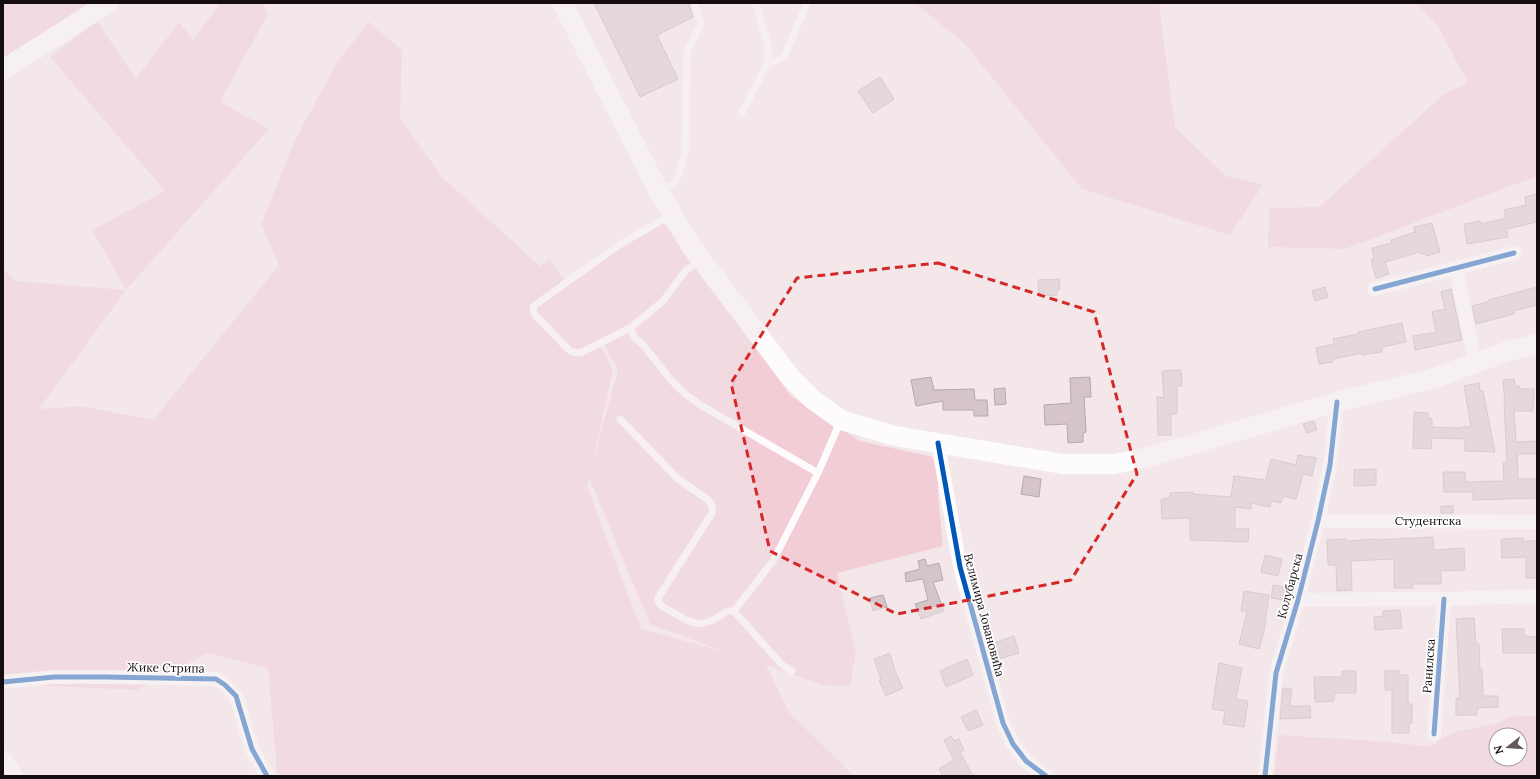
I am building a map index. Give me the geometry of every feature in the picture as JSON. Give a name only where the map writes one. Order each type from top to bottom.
[{"type":"main road","points":[[3,70],[108,3]]},
{"type":"main road","points":[[562,3],[659,192],[691,246],[791,378],[812,399],[841,420],[895,436],[1063,464],[1114,464],[1145,458],[1337,402],[1431,379],[1509,351],[1537,344]]},
{"type":"street","points":[[1375,289],[1514,253]]},
{"type":"street","points":[[1456,268],[1476,363]]},
{"type":"street","name":"Колубарска","points":[[1265,776],[1276,673],[1298,600],[1318,521],[1330,465],[1337,402]]},
{"type":"street","name":"Велимира Јовановића","points":[[938,443],[960,567],[1003,723],[1013,744],[1026,761],[1046,776]]},
{"type":"street","name":"Студентска","points":[[1318,521],[1537,522]]},
{"type":"street","points":[[1298,600],[1444,599],[1537,596]]},
{"type":"street","name":"Ранилска","points":[[1434,734],[1444,599]]},
{"type":"street","name":"Жике Стрипа","points":[[3,682],[62,677],[216,679],[225,685],[236,696],[252,749],[267,776]]},
{"type":"street","points":[[3,757],[16,776]]},
{"type":"lane","points":[[659,192],[676,182],[685,153],[687,52],[701,24],[694,3]]},
{"type":"lane","points":[[742,113],[768,62],[768,46],[756,3]]},
{"type":"lane","points":[[768,62],[776,61],[784,57],[808,3]]},
{"type":"lane","points":[[672,214],[619,245],[535,305],[533,308],[536,315],[567,348],[577,354],[592,348],[630,328],[663,301],[686,270],[702,260]]},
{"type":"lane","points":[[630,328],[635,338],[644,346],[671,380],[685,394],[702,406],[818,473]]},
{"type":"lane","points":[[620,419],[678,479],[711,502],[713,507],[712,513],[658,598],[659,603],[663,607],[694,623],[705,624],[715,620],[727,611],[734,611],[782,665],[792,671]]},
{"type":"lane","points":[[734,611],[773,561],[818,473],[841,420]]},
{"type":"highlighted area","points":[[938,263],[1094,312],[1137,474],[1071,580],[897,614],[770,551],[731,383],[797,278]]},
{"type":"shaded area","points":[[9,3],[93,3],[3,62],[3,7]]},
{"type":"shaded area","points":[[220,3],[263,3],[268,14],[220,102],[269,129],[126,290],[92,230],[165,191],[50,57],[97,21],[136,79],[179,22],[193,40]]},
{"type":"shaded area","points":[[915,3],[1159,3],[1175,127],[1226,176],[1263,185],[1230,235],[1082,189],[965,44]]},
{"type":"shaded area","points":[[1416,3],[1537,3],[1537,176],[1345,249],[1268,247],[1269,208],[1319,207],[1444,94],[1468,83],[1437,25]]},
{"type":"shaded area","points":[[369,22],[402,50],[400,118],[442,177],[540,266],[550,259],[565,280],[660,218],[791,396],[860,441],[938,458],[938,497],[943,546],[837,573],[856,653],[850,686],[822,685],[766,665],[789,712],[854,776],[281,776],[277,772],[268,668],[208,653],[137,690],[3,684],[3,269],[16,281],[126,290],[39,409],[81,406],[153,420],[279,265],[261,224],[294,142],[337,62]],"holes":[[[602,340],[618,370],[592,465],[613,369],[598,342]],[[589,477],[650,624],[726,652],[641,629],[587,486]]]},
{"type":"shaded area","points":[[1515,715],[1537,716],[1537,776],[1274,776],[1279,735],[1392,742],[1430,747],[1443,737],[1458,731],[1495,724]]},
{"type":"building","points":[[594,3],[689,3],[693,17],[657,35],[678,79],[640,97]]},
{"type":"building","points":[[880,77],[894,99],[873,113],[858,91]]},
{"type":"building","points":[[1537,194],[1537,222],[1506,229],[1508,237],[1467,244],[1464,224],[1480,221],[1481,224],[1506,218],[1504,210],[1526,205],[1525,197]]},
{"type":"building","points":[[1432,223],[1440,252],[1426,256],[1425,253],[1421,254],[1420,252],[1385,262],[1389,274],[1376,278],[1371,260],[1374,260],[1372,248],[1392,243],[1391,240],[1415,232],[1414,227]]},
{"type":"building","points":[[1059,279],[1060,289],[1057,290],[1057,295],[1039,296],[1038,280]]},
{"type":"building","points":[[1325,287],[1328,297],[1315,301],[1312,291]]},
{"type":"building","points":[[1537,287],[1537,305],[1513,311],[1514,314],[1476,324],[1472,306],[1488,302],[1488,300]]},
{"type":"building","points":[[1451,289],[1462,340],[1415,350],[1413,336],[1436,332],[1432,312],[1445,309],[1441,292]]},
{"type":"building","points":[[1402,323],[1406,342],[1382,347],[1382,352],[1362,355],[1362,353],[1332,359],[1332,362],[1319,364],[1316,348],[1334,344],[1333,339]]},
{"type":"building","points":[[1181,370],[1182,386],[1177,386],[1177,414],[1171,414],[1171,435],[1158,435],[1157,397],[1164,398],[1162,371]]},
{"type":"building","points":[[931,377],[934,390],[974,389],[975,400],[987,400],[988,416],[974,416],[974,410],[943,410],[943,401],[916,406],[911,380]]},
{"type":"building","points":[[1090,377],[1091,397],[1084,397],[1086,432],[1083,433],[1083,442],[1068,443],[1067,424],[1045,425],[1044,405],[1071,403],[1070,378]]},
{"type":"building","points":[[1514,379],[1515,386],[1519,386],[1520,389],[1534,389],[1533,411],[1514,411],[1516,442],[1537,441],[1537,454],[1517,454],[1518,479],[1537,479],[1537,498],[1473,500],[1473,492],[1444,492],[1443,472],[1465,472],[1465,482],[1504,481],[1503,462],[1507,462],[1503,380]]},
{"type":"building","points":[[1479,383],[1480,391],[1483,391],[1495,452],[1465,451],[1465,439],[1432,438],[1431,449],[1413,448],[1414,412],[1428,413],[1428,418],[1432,419],[1432,427],[1457,428],[1471,426],[1464,386]]},
{"type":"building","points":[[1005,388],[1006,404],[995,405],[994,389]]},
{"type":"building","points":[[1314,421],[1317,430],[1307,433],[1303,424]]},
{"type":"building","points":[[1298,455],[1316,458],[1312,476],[1303,474],[1296,499],[1283,496],[1281,503],[1271,501],[1270,507],[1251,503],[1251,509],[1235,507],[1235,529],[1249,529],[1248,542],[1190,540],[1190,518],[1162,519],[1161,499],[1170,498],[1170,493],[1193,492],[1193,494],[1231,497],[1234,476],[1266,480],[1271,459],[1296,465]]},
{"type":"building","points":[[1376,469],[1376,485],[1354,486],[1354,470]]},
{"type":"building","points":[[1024,476],[1041,479],[1039,497],[1021,494]]},
{"type":"building","points":[[1441,506],[1453,506],[1453,513],[1441,513]]},
{"type":"building","points":[[1433,537],[1434,550],[1464,548],[1465,570],[1441,571],[1441,584],[1413,584],[1413,588],[1394,588],[1394,559],[1351,561],[1352,590],[1337,591],[1336,565],[1328,565],[1327,540],[1346,539],[1346,541]]},
{"type":"building","points":[[1523,538],[1523,541],[1537,541],[1537,578],[1526,578],[1526,557],[1502,558],[1501,539]]},
{"type":"building","points":[[1265,555],[1282,559],[1278,576],[1261,572]]},
{"type":"building","points":[[925,559],[927,566],[939,563],[943,580],[933,582],[944,611],[921,619],[915,604],[928,600],[923,579],[906,582],[905,573],[920,569],[918,561]]},
{"type":"building","points":[[1273,585],[1285,587],[1283,600],[1271,598]]},
{"type":"building","points":[[1244,591],[1269,595],[1264,631],[1259,649],[1239,644],[1247,612],[1241,611]]},
{"type":"building","points":[[883,595],[887,607],[873,611],[870,598]]},
{"type":"building","points":[[1400,610],[1402,628],[1375,630],[1374,617],[1383,616],[1383,611]]},
{"type":"building","points":[[1474,618],[1476,644],[1479,644],[1480,669],[1482,669],[1483,696],[1498,696],[1498,707],[1477,708],[1477,715],[1456,715],[1456,698],[1460,698],[1456,619]]},
{"type":"building","points":[[1502,629],[1524,629],[1524,636],[1537,637],[1537,653],[1503,653]]},
{"type":"building","points":[[1014,636],[1019,653],[996,660],[991,644]]},
{"type":"building","points":[[890,653],[895,671],[903,688],[886,696],[879,680],[881,679],[874,659]]},
{"type":"building","points":[[967,659],[973,675],[946,687],[940,671]]},
{"type":"building","points":[[1219,663],[1242,668],[1236,699],[1248,701],[1244,727],[1223,724],[1225,711],[1212,709]]},
{"type":"building","points":[[1342,671],[1356,671],[1356,693],[1334,693],[1334,701],[1315,702],[1314,677],[1342,677]]},
{"type":"building","points":[[1385,671],[1399,671],[1399,675],[1408,675],[1408,704],[1412,704],[1412,723],[1409,723],[1409,733],[1392,733],[1392,690],[1385,690]]},
{"type":"building","points":[[1283,688],[1292,689],[1290,706],[1310,706],[1311,718],[1280,719]]},
{"type":"building","points":[[976,710],[983,725],[968,731],[961,717]]},
{"type":"building","points":[[951,736],[954,741],[959,739],[964,750],[960,752],[973,776],[943,776],[939,769],[954,760],[944,740]]},
{"type":"cycle path","points":[[1375,289],[1514,253]]},
{"type":"cycle path","points":[[1265,776],[1276,673],[1298,600],[1318,521],[1330,465],[1337,402]]},
{"type":"cycle path","points":[[938,443],[960,567],[1003,723],[1013,744],[1026,761],[1046,776]]},
{"type":"cycle path","points":[[1434,734],[1444,599]]},
{"type":"cycle path","points":[[3,682],[54,677],[216,679],[225,685],[236,696],[252,749],[267,776]]}]
